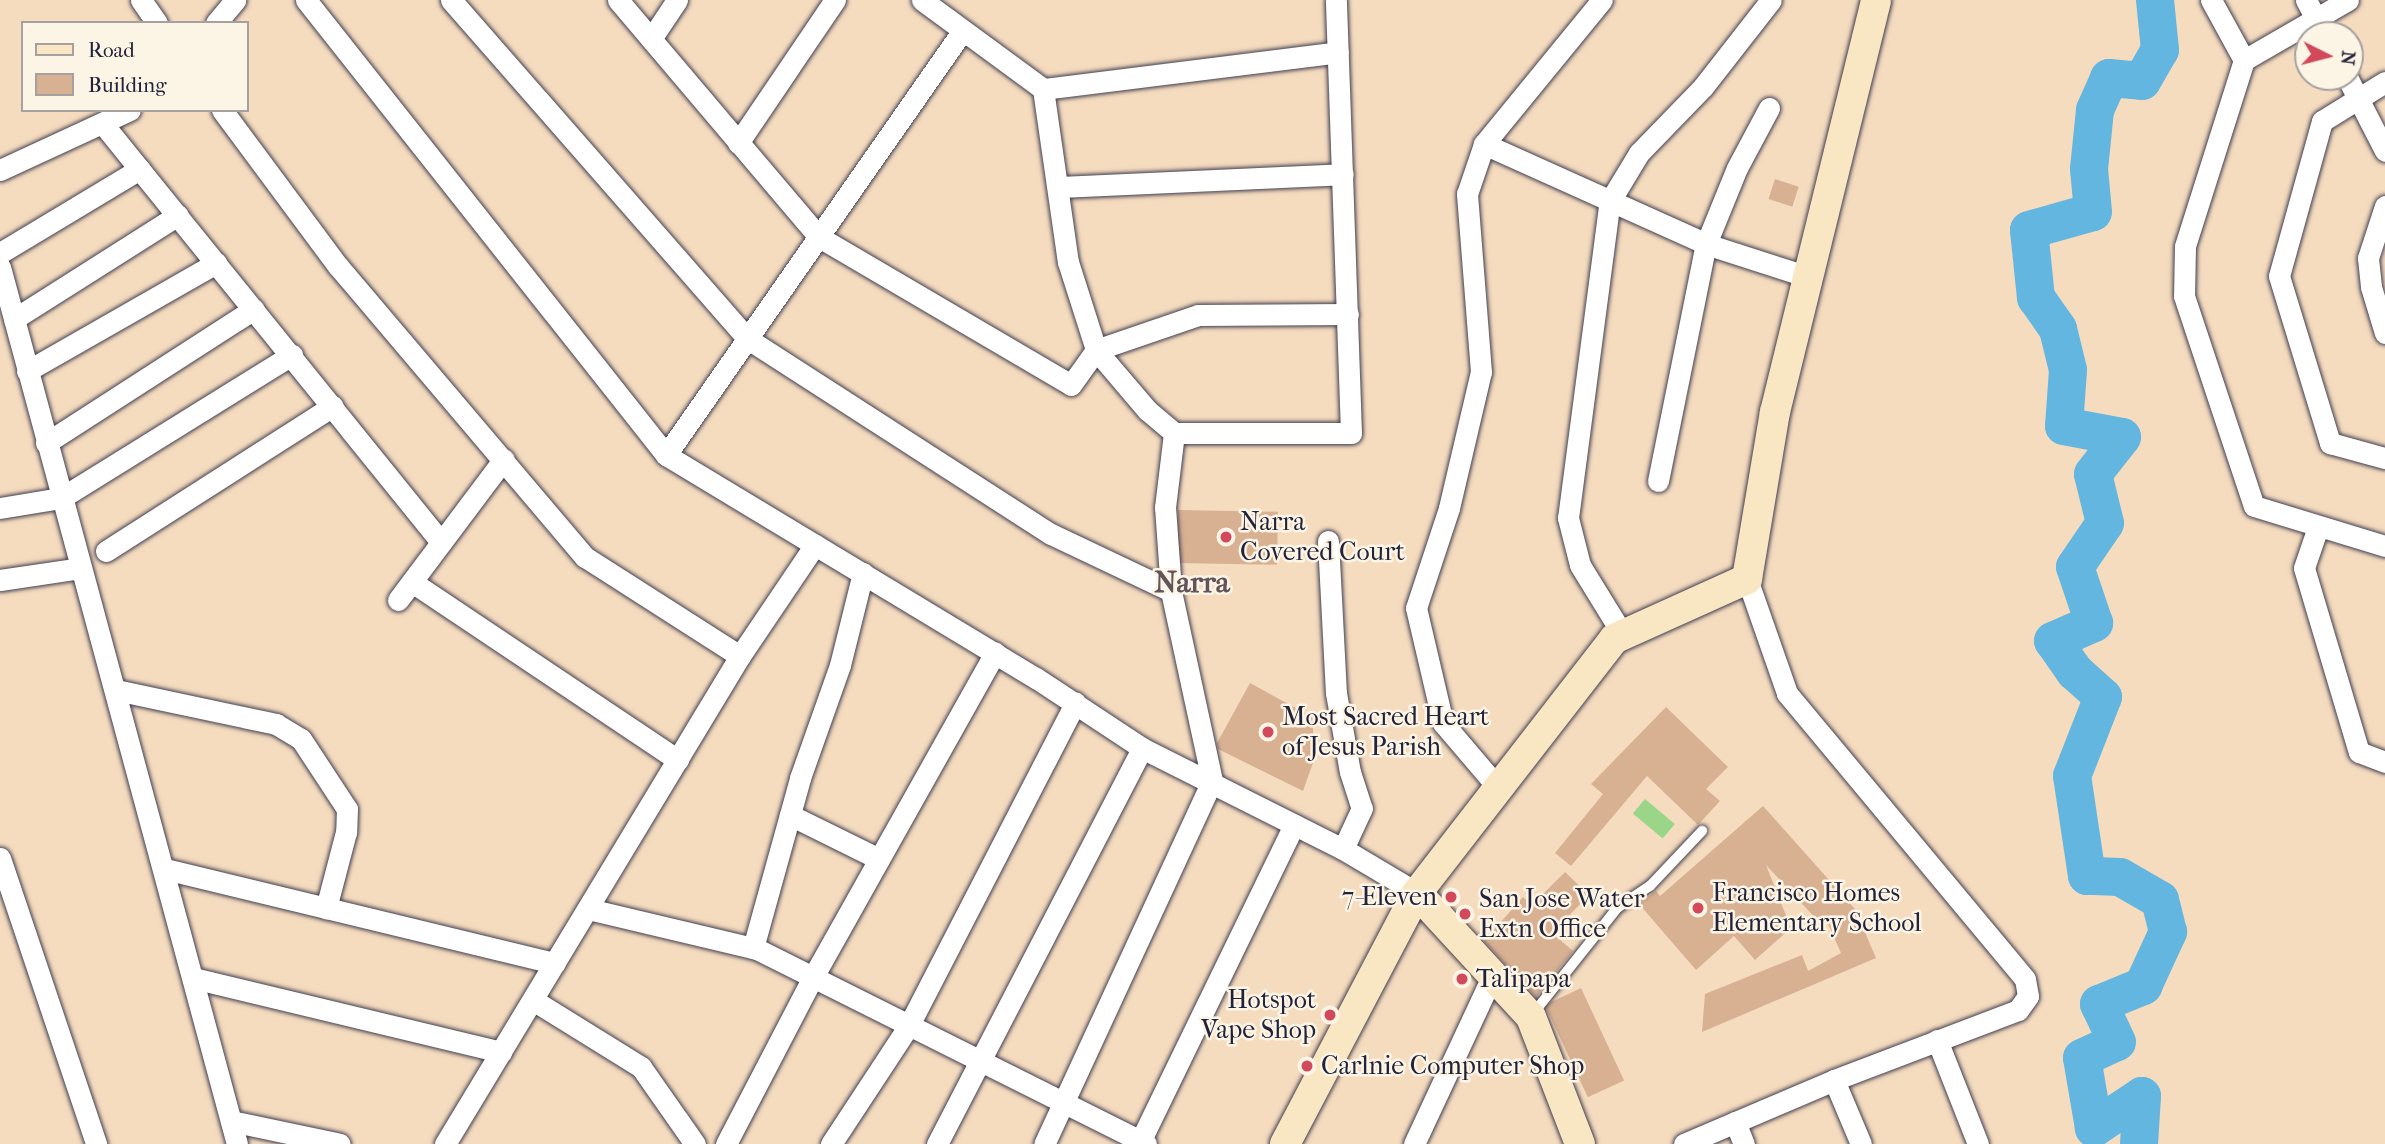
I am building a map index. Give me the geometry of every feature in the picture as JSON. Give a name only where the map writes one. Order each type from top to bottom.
[{"type":"street","points":[[141,0],[156,21]]},
{"type":"street","points":[[218,21],[234,0]]},
{"type":"street","points":[[306,0],[666,455],[995,653],[1142,748],[1343,849],[1417,894],[1531,1017],[1580,1144]]},
{"type":"street","points":[[452,0],[748,339],[1051,534],[1171,590]]},
{"type":"street","points":[[618,0],[818,237],[1071,385],[1096,350],[1198,315],[1348,314]]},
{"type":"street","points":[[651,39],[677,0]]},
{"type":"street","points":[[738,143],[835,0]]},
{"type":"street","points":[[922,0],[1043,89],[1338,52]]},
{"type":"street","points":[[1043,89],[1068,262],[1096,350],[1147,410],[1174,433],[1351,433],[1336,0]]},
{"type":"street","points":[[1500,790],[1443,723],[1416,608],[1449,508],[1481,372],[1467,194],[1483,144],[1602,0]]},
{"type":"street","points":[[1623,635],[1580,565],[1568,518],[1610,201],[1639,153],[1703,87],[1771,0]]},
{"type":"street","points":[[1685,1144],[1834,1080],[2018,1010],[2028,996],[2025,979],[1787,692],[1747,579],[1775,412],[1875,0]]},
{"type":"street","points":[[2211,0],[2244,60]]},
{"type":"street","points":[[2348,0],[2244,60],[2185,246],[2184,296],[2254,506],[2385,546]]},
{"type":"street","points":[[666,455],[963,30]]},
{"type":"street","points":[[2385,82],[2322,121],[2279,275],[2330,443],[2385,457]]},
{"type":"street","points":[[2355,91],[2385,151]]},
{"type":"street","points":[[1658,481],[1706,244],[1743,156],[1769,108]]},
{"type":"street","points":[[0,170],[126,112]]},
{"type":"street","points":[[223,112],[338,266],[504,459],[541,509],[585,557],[740,656]]},
{"type":"street","points":[[103,124],[333,405],[441,542]]},
{"type":"street","points":[[1483,144],[1706,244],[1808,277]]},
{"type":"street","points":[[0,253],[140,169]]},
{"type":"street","points":[[1059,187],[1343,174]]},
{"type":"street","points":[[2385,206],[2371,287],[2385,333]]},
{"type":"street","points":[[14,319],[178,215]]},
{"type":"street","points":[[27,371],[216,263]]},
{"type":"street","points":[[0,267],[80,568],[165,869],[237,1144]]},
{"type":"street","points":[[46,443],[254,309]]},
{"type":"street","points":[[0,507],[61,498],[292,355]]},
{"type":"street","points":[[106,551],[333,405]]},
{"type":"street","points":[[1044,1144],[1212,781],[1171,590],[1166,507],[1174,433]]},
{"type":"street","points":[[398,600],[504,459]]},
{"type":"street","points":[[2318,527],[2304,568],[2359,752],[2385,762]]},
{"type":"street","points":[[1328,541],[1336,693],[1350,772],[1362,808],[1343,849]]},
{"type":"street","points":[[445,1144],[740,656],[815,545]]},
{"type":"street","points":[[0,580],[80,568]]},
{"type":"street","points":[[752,948],[790,815],[840,664],[863,573]]},
{"type":"street","points":[[1285,1144],[1417,894],[1500,790],[1614,639],[1747,579]]},
{"type":"street","points":[[412,582],[678,760]]},
{"type":"street","points":[[726,1144],[813,977],[995,653]]},
{"type":"street","points":[[116,690],[276,724],[301,738],[346,809],[346,832],[326,908]]},
{"type":"street","points":[[831,1144],[908,1027],[1075,703]]},
{"type":"street","points":[[937,1144],[1142,748]]},
{"type":"street","points":[[790,815],[879,859]]},
{"type":"street","points":[[587,909],[752,948],[1142,1143],[1294,825]]},
{"type":"street","points":[[0,858],[96,1144]]},
{"type":"street","points":[[165,869],[555,963]]},
{"type":"street","points":[[1423,1138],[1492,977]]},
{"type":"street","points":[[193,978],[501,1052]]},
{"type":"street","points":[[533,1000],[641,1067],[695,1144]]},
{"type":"street","points":[[1937,1040],[1978,1144]]},
{"type":"street","points":[[1834,1080],[1861,1144]]},
{"type":"street","points":[[231,1121],[340,1144]]},
{"type":"street","points":[[1735,1122],[1744,1144]]},
{"type":"lane","points":[[1531,1017],[1617,908],[1650,886],[1702,831]]},
{"type":"green space","points":[[1645,799],[1675,824],[1663,839],[1633,814]]},
{"type":"building","points":[[1775,179],[1799,187],[1792,207],[1769,199]]},
{"type":"building","name":"Narra Covered Court","points":[[1178,510],[1278,512],[1277,565],[1177,563]]},
{"type":"building","name":"Most Sacred Heart of Jesus Parish","points":[[1250,683],[1312,717],[1315,757],[1303,791],[1218,749],[1217,743]]},
{"type":"building","points":[[1666,707],[1728,767],[1706,789],[1720,801],[1698,825],[1647,776],[1571,866],[1555,853],[1603,794],[1591,784]]},
{"type":"building","points":[[1763,806],[1855,909],[1876,958],[1702,1032],[1705,994],[1802,955],[1808,971],[1841,953],[1825,917],[1819,922],[1766,865],[1791,928],[1755,960],[1734,936],[1696,970],[1639,904],[1656,891],[1660,896]]},
{"type":"building","points":[[1565,872],[1589,895],[1552,933],[1573,951],[1536,997],[1484,941],[1523,897],[1532,905]]},
{"type":"building","points":[[1581,988],[1624,1080],[1588,1097],[1545,1005]]},
{"type":"waterway","points":[[2139,1144],[2142,1096],[2094,1128],[2082,1058],[2117,1042],[2099,1004],[2143,986],[2168,932],[2160,900],[2120,877],[2087,876],[2072,776],[2103,697],[2075,672],[2053,641],[2094,623],[2075,567],[2105,523],[2093,474],[2122,437],[2064,426],[2068,370],[2058,329],[2036,298],[2029,230],[2093,212],[2089,169],[2095,110],[2109,78],[2142,81],[2160,50],[2155,0]]},
{"type":"place","name":"Narra Covered Court","points":[[1226,537]]},
{"type":"place","name":"Most Sacred Heart of Jesus Parish","points":[[1268,732]]},
{"type":"place","name":"7-Eleven","points":[[1451,897]]},
{"type":"place","name":"Francisco Homes Elementary School","points":[[1698,908]]},
{"type":"place","name":"San Jose Water Extn Office","points":[[1465,914]]},
{"type":"place","name":"Talipapa","points":[[1462,979]]},
{"type":"place","name":"Hotspot Vape Shop","points":[[1330,1015]]},
{"type":"place","name":"Carlnie Computer Shop","points":[[1307,1066]]},
{"type":"district","name":"Narra","points":[[1192,583]]}]
